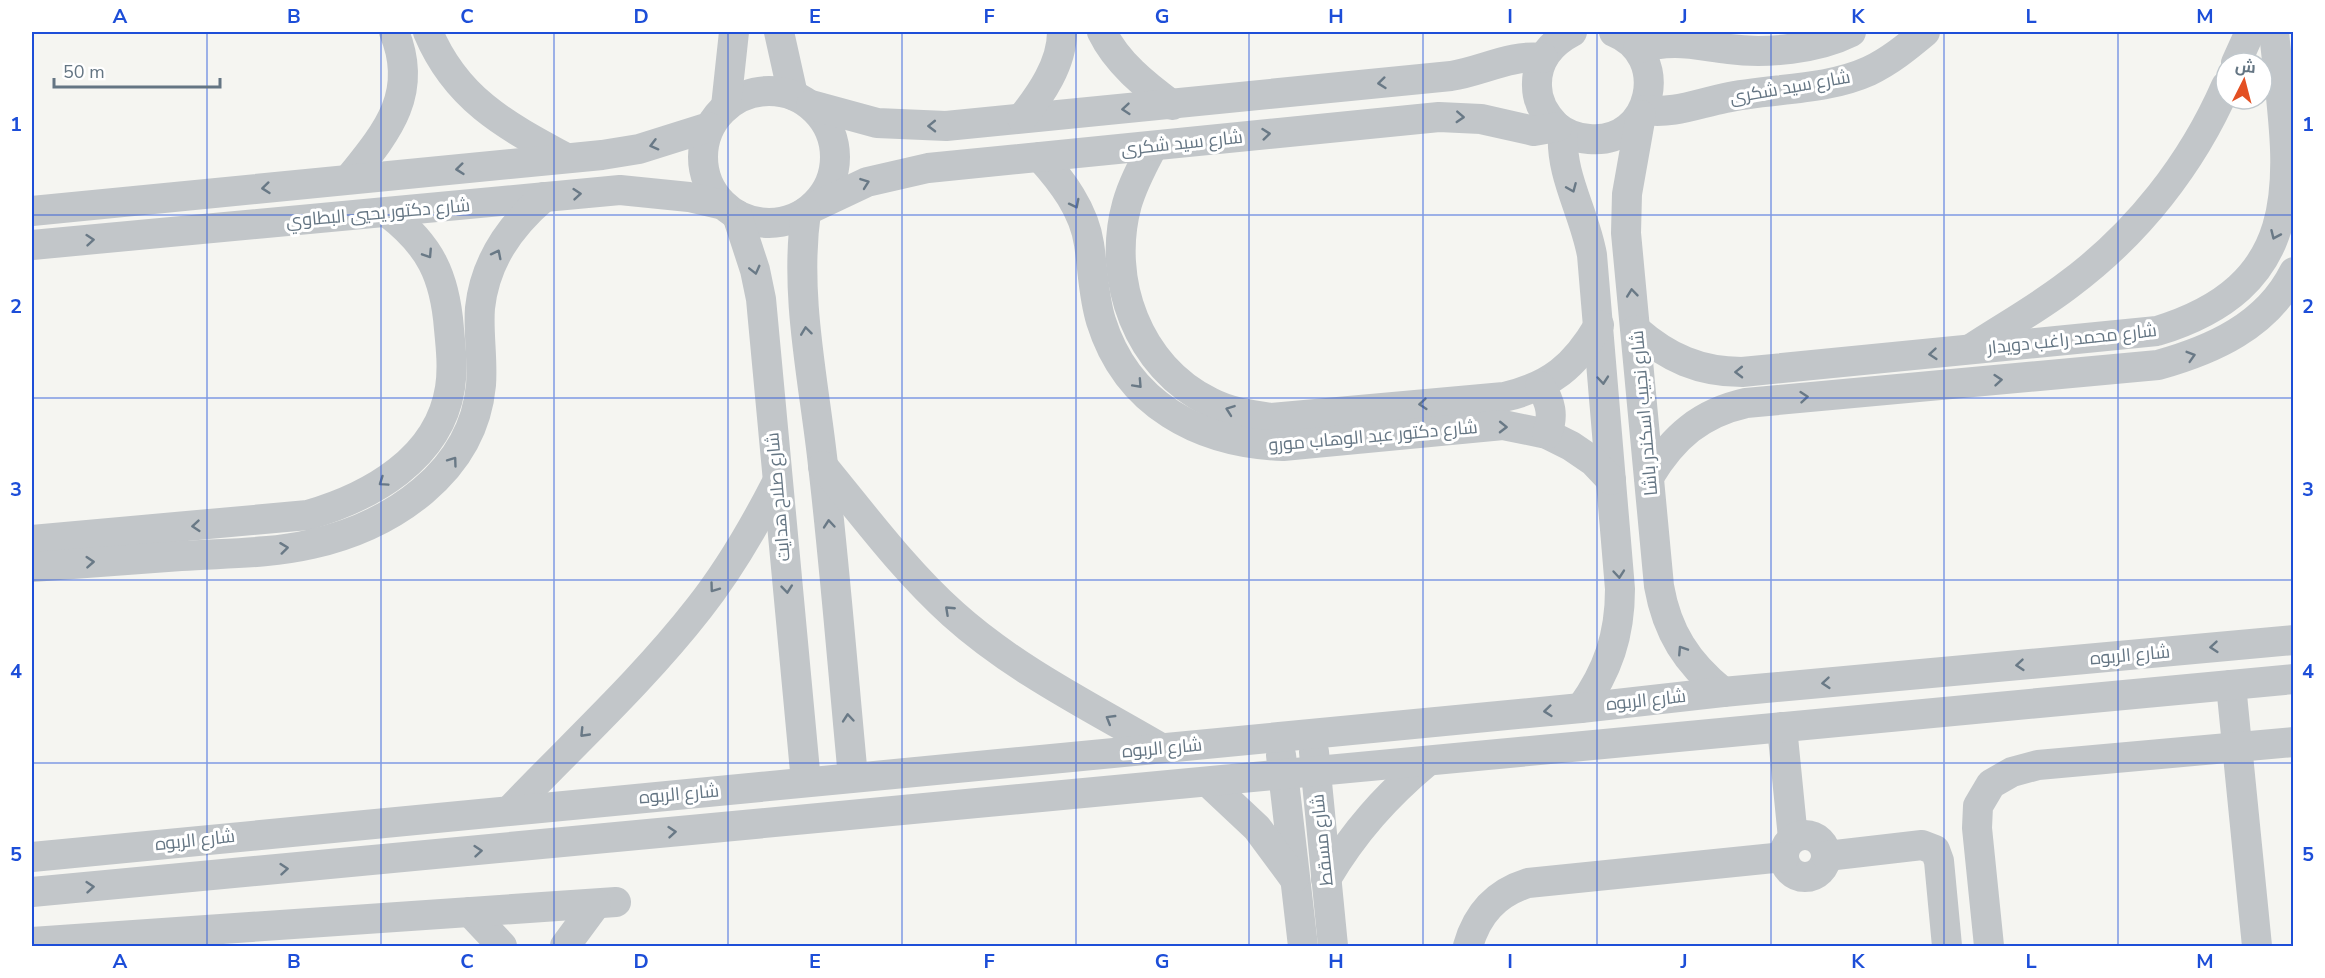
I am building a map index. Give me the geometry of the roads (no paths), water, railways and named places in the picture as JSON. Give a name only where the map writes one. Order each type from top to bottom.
[{"type":"street","points":[[734,32],[717,116],[704,143],[705,176],[730,210],[754,221],[772,223],[790,220],[809,210],[825,193],[833,175],[836,156],[833,137],[825,119],[802,100],[779,32]]},
{"type":"street","points":[[717,116],[741,96],[758,91],[776,90],[877,123],[911,126],[1172,105],[1451,76],[1490,68],[1547,46],[1572,32]]},
{"type":"street","points":[[1630,39],[1675,41],[1732,50],[1770,50],[1808,45],[1851,32]]},
{"type":"street","name":"شارع سيد شكرى","points":[[809,210],[838,193],[897,173],[1439,117],[1481,119],[1534,131],[1560,130],[1580,138],[1597,140],[1614,136],[1629,128],[1642,112],[1683,110],[1724,98],[1832,82],[1867,72],[1899,54],[1925,32]]},
{"type":"street","points":[[2241,51],[2250,32]]},
{"type":"street","name":"شارع محمد راغب دويدار","points":[[1636,330],[1656,347],[1678,360],[1702,369],[1742,372],[2157,331],[2190,321],[2220,305],[2245,282],[2266,255],[2279,224],[2286,191],[2287,157],[2274,32]]},
{"type":"street","points":[[1022,118],[1041,94],[1054,67],[1062,35],[1083,40],[1102,33],[1122,61],[1145,85],[1172,105]]},
{"type":"street","points":[[349,179],[390,124],[400,102],[404,77],[399,42],[430,36],[462,88],[482,108],[505,125],[566,158]]},
{"type":"street","name":"شارع نجيب اسكندر باشا","points":[[1630,39],[1646,63],[1650,78],[1649,95],[1642,112],[1627,194],[1626,233],[1662,607],[1671,632],[1684,655],[1702,675],[1723,692]]},
{"type":"street","points":[[1547,46],[1536,87],[1547,116],[1560,130]]},
{"type":"street","points":[[1968,351],[2068,286],[2112,249],[2152,207],[2186,161],[2215,111]]},
{"type":"street","name":"شارع دكتور يحيي البطاوي","points":[[32,211],[639,149],[717,116]]},
{"type":"street","name":"شارع نجيب اسكندر باشا","points":[[1560,130],[1565,171],[1581,210],[1590,243],[1599,325],[1620,611],[1617,637],[1609,663],[1597,686],[1581,708]]},
{"type":"street","name":"شارع دكتور عبد الوهاب مورو","points":[[1153,146],[1137,175],[1126,206],[1122,238],[1123,280],[1130,311],[1142,339],[1161,365],[1184,387],[1211,403],[1230,410],[1271,418],[1504,397],[1540,386],[1564,370],[1584,350],[1599,325]]},
{"type":"street","name":"شارع دكتور عبد الوهاب مورو","points":[[1040,157],[1070,195],[1089,241],[1093,288],[1101,321],[1114,352],[1133,380],[1157,404],[1185,424],[1216,437],[1250,445],[1283,446],[1503,425],[1547,434],[1571,446],[1593,461],[1611,480]]},
{"type":"street","name":"شارع دكتور يحيي البطاوي","points":[[32,245],[620,190],[655,192],[730,210]]},
{"type":"street","points":[[32,567],[282,549],[337,538],[388,515],[434,482],[453,462],[466,438],[481,387],[480,309],[485,282],[494,258],[507,235],[524,214],[544,197]]},
{"type":"street","name":"شارع صلاح هدايت","points":[[730,210],[755,270],[761,299],[806,782]]},
{"type":"street","points":[[809,210],[801,246],[801,280],[823,466],[853,777]]},
{"type":"street","points":[[32,540],[277,519],[330,508],[373,489],[412,461],[429,440],[442,416],[450,389],[452,362],[443,285],[434,264],[421,244],[388,213]]},
{"type":"street","points":[[1089,241],[1104,232],[1122,238]]},
{"type":"street","name":"شارع محمد راغب دويدار","points":[[1649,477],[1664,452],[1684,431],[1708,415],[1746,403],[2158,365],[2198,354],[2235,335],[2267,309],[2294,272]]},
{"type":"street","points":[[443,285],[485,282]]},
{"type":"street","points":[[1702,369],[1698,392],[1708,415]]},
{"type":"street","points":[[1540,386],[1548,397],[1551,410],[1551,422],[1547,434]]},
{"type":"street","points":[[823,466],[918,581],[954,615],[994,647],[1028,669],[1161,748]]},
{"type":"street","points":[[511,809],[667,646],[699,608],[738,552],[777,484]]},
{"type":"street","points":[[1620,611],[1631,616],[1642,617],[1662,607]]},
{"type":"street","points":[[2248,644],[2294,624]]},
{"type":"street","name":"شارع الربوه","points":[[32,857],[511,809],[1581,708],[1723,692],[2294,640]]},
{"type":"street","name":"شارع الربوه","points":[[32,892],[2294,679]]},
{"type":"street","points":[[2231,685],[2256,946]]},
{"type":"street","points":[[1792,727],[1804,846]]},
{"type":"street","name":"شارع مسقط","points":[[1312,734],[1333,946]]},
{"type":"street","name":"شارع مسقط","points":[[1279,737],[1303,946]]},
{"type":"street","points":[[1989,946],[1977,828],[1978,806],[1991,784],[2012,772],[2038,765],[2294,742]]},
{"type":"street","points":[[1326,879],[1346,845],[1370,814],[1428,761]]},
{"type":"street","points":[[1208,782],[1257,828],[1296,882]]},
{"type":"street","points":[[371,823],[376,860]]},
{"type":"street","points":[[1468,946],[1477,922],[1493,902],[1503,893],[1528,883],[1804,846],[1922,845],[1935,850],[1939,861],[1947,946]]},
{"type":"street","points":[[32,942],[136,940],[292,924],[606,903],[565,946]]},
{"type":"street","points":[[470,912],[502,946]]},
{"type":"street","points":[[272,946],[292,924]]}]
